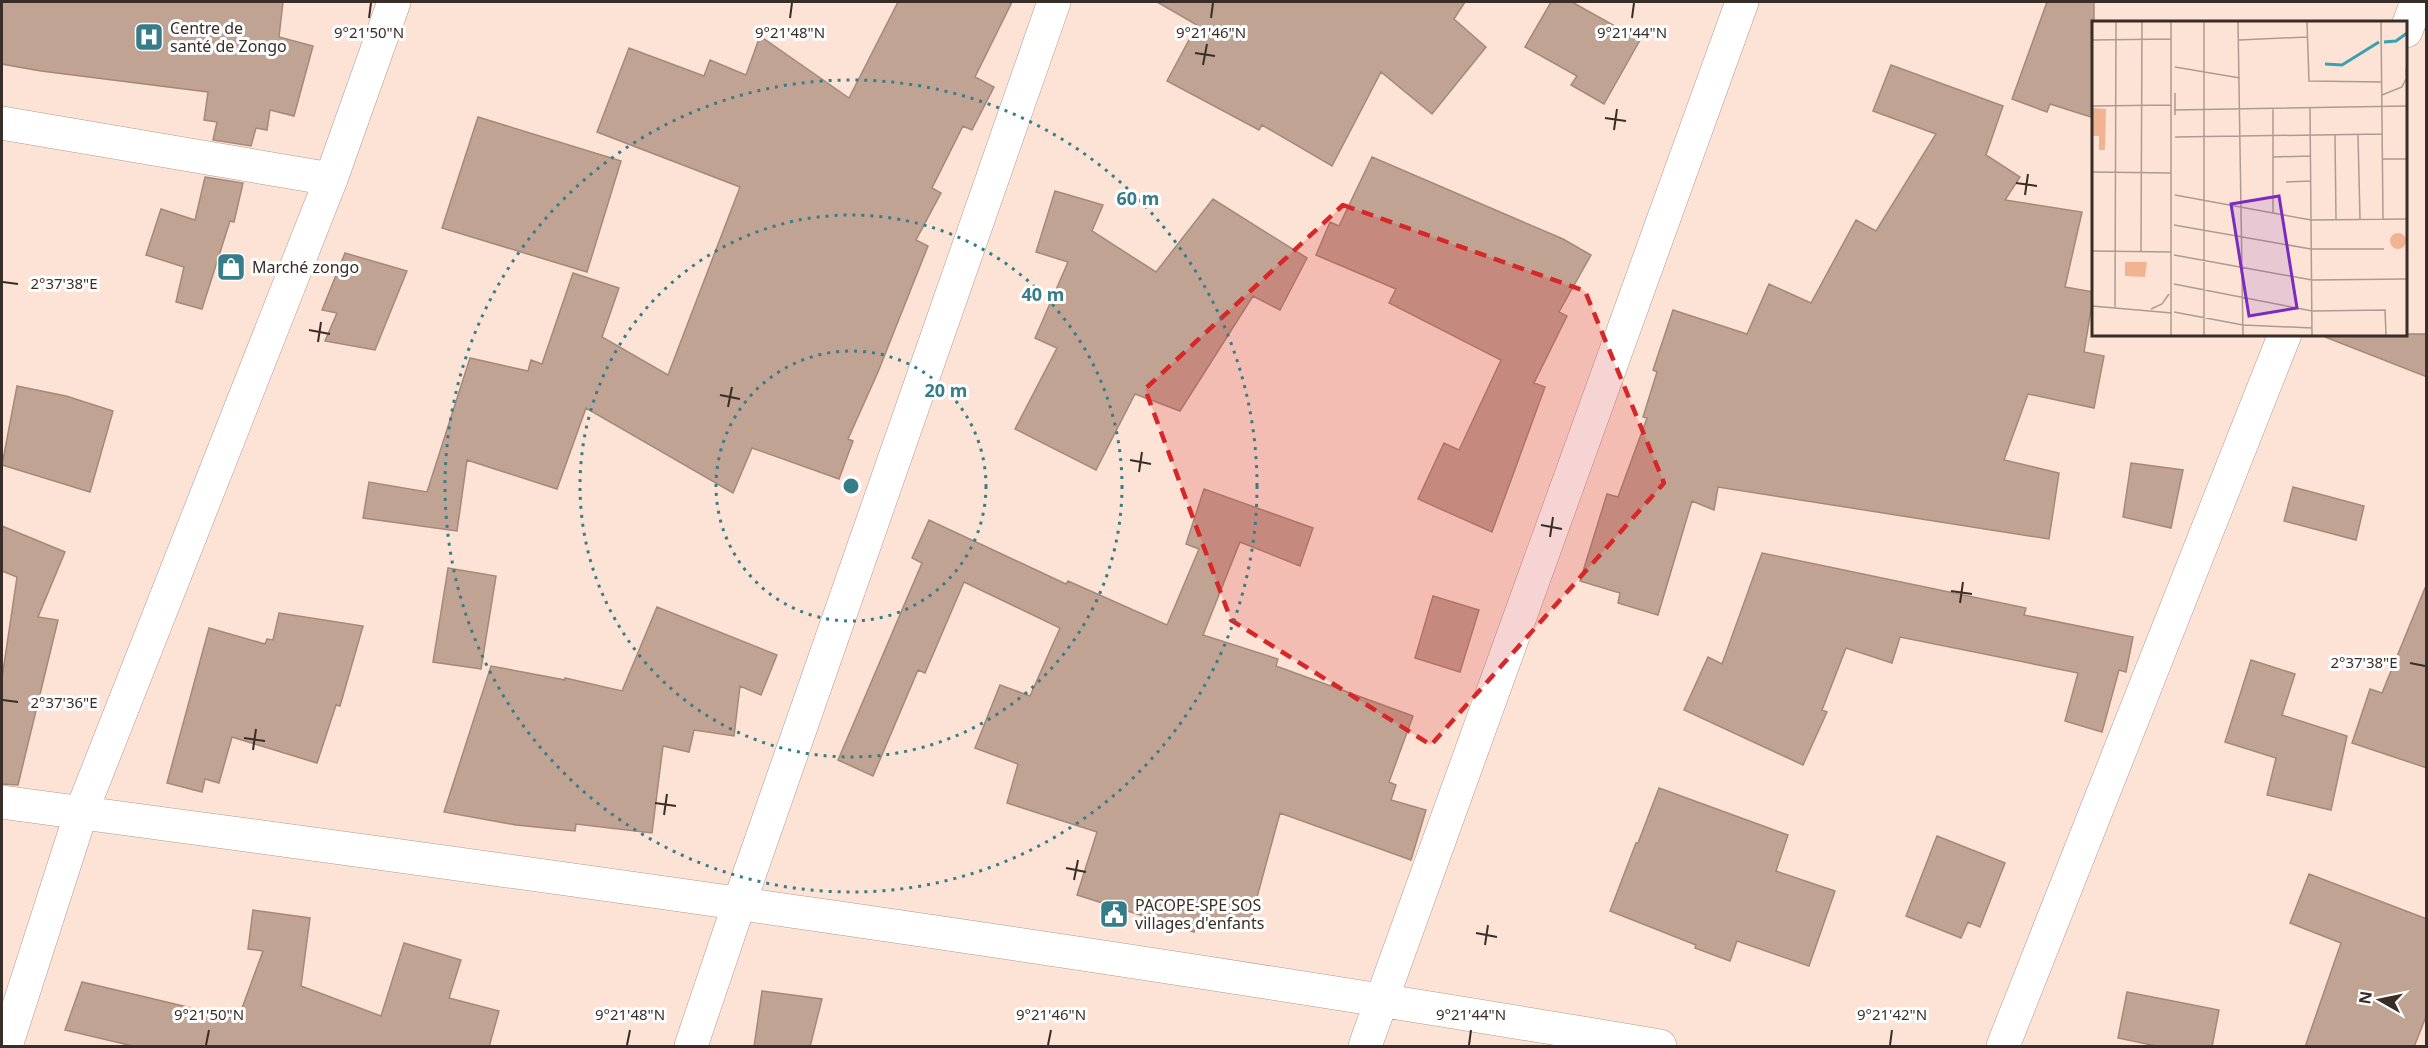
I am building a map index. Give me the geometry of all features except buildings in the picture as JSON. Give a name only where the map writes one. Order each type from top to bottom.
[{"type":"street","points":[[6,1047],[81,813],[331,179],[394,2]]},
{"type":"street","points":[[691,1047],[739,903],[1054,2]]},
{"type":"street","points":[[1365,1047],[1742,2]]},
{"type":"street","points":[[2407,28],[2417,2]]},
{"type":"street","points":[[2,123],[331,179]]},
{"type":"street","points":[[2003,1047],[2284,336]]},
{"type":"street","points":[[2,802],[739,903],[1381,999],[1660,1047]]},
{"type":"highlighted area","points":[[1343,205],[1585,291],[1664,483],[1431,745],[1231,620],[1145,389]]},
{"type":"place","name":"Centre de santé de Zongo","points":[[149,37]]},
{"type":"place","name":"Marché zongo","points":[[231,267]]},
{"type":"place","name":"PACOPE-SPE SOS villages d'enfants","points":[[1114,914]]}]
